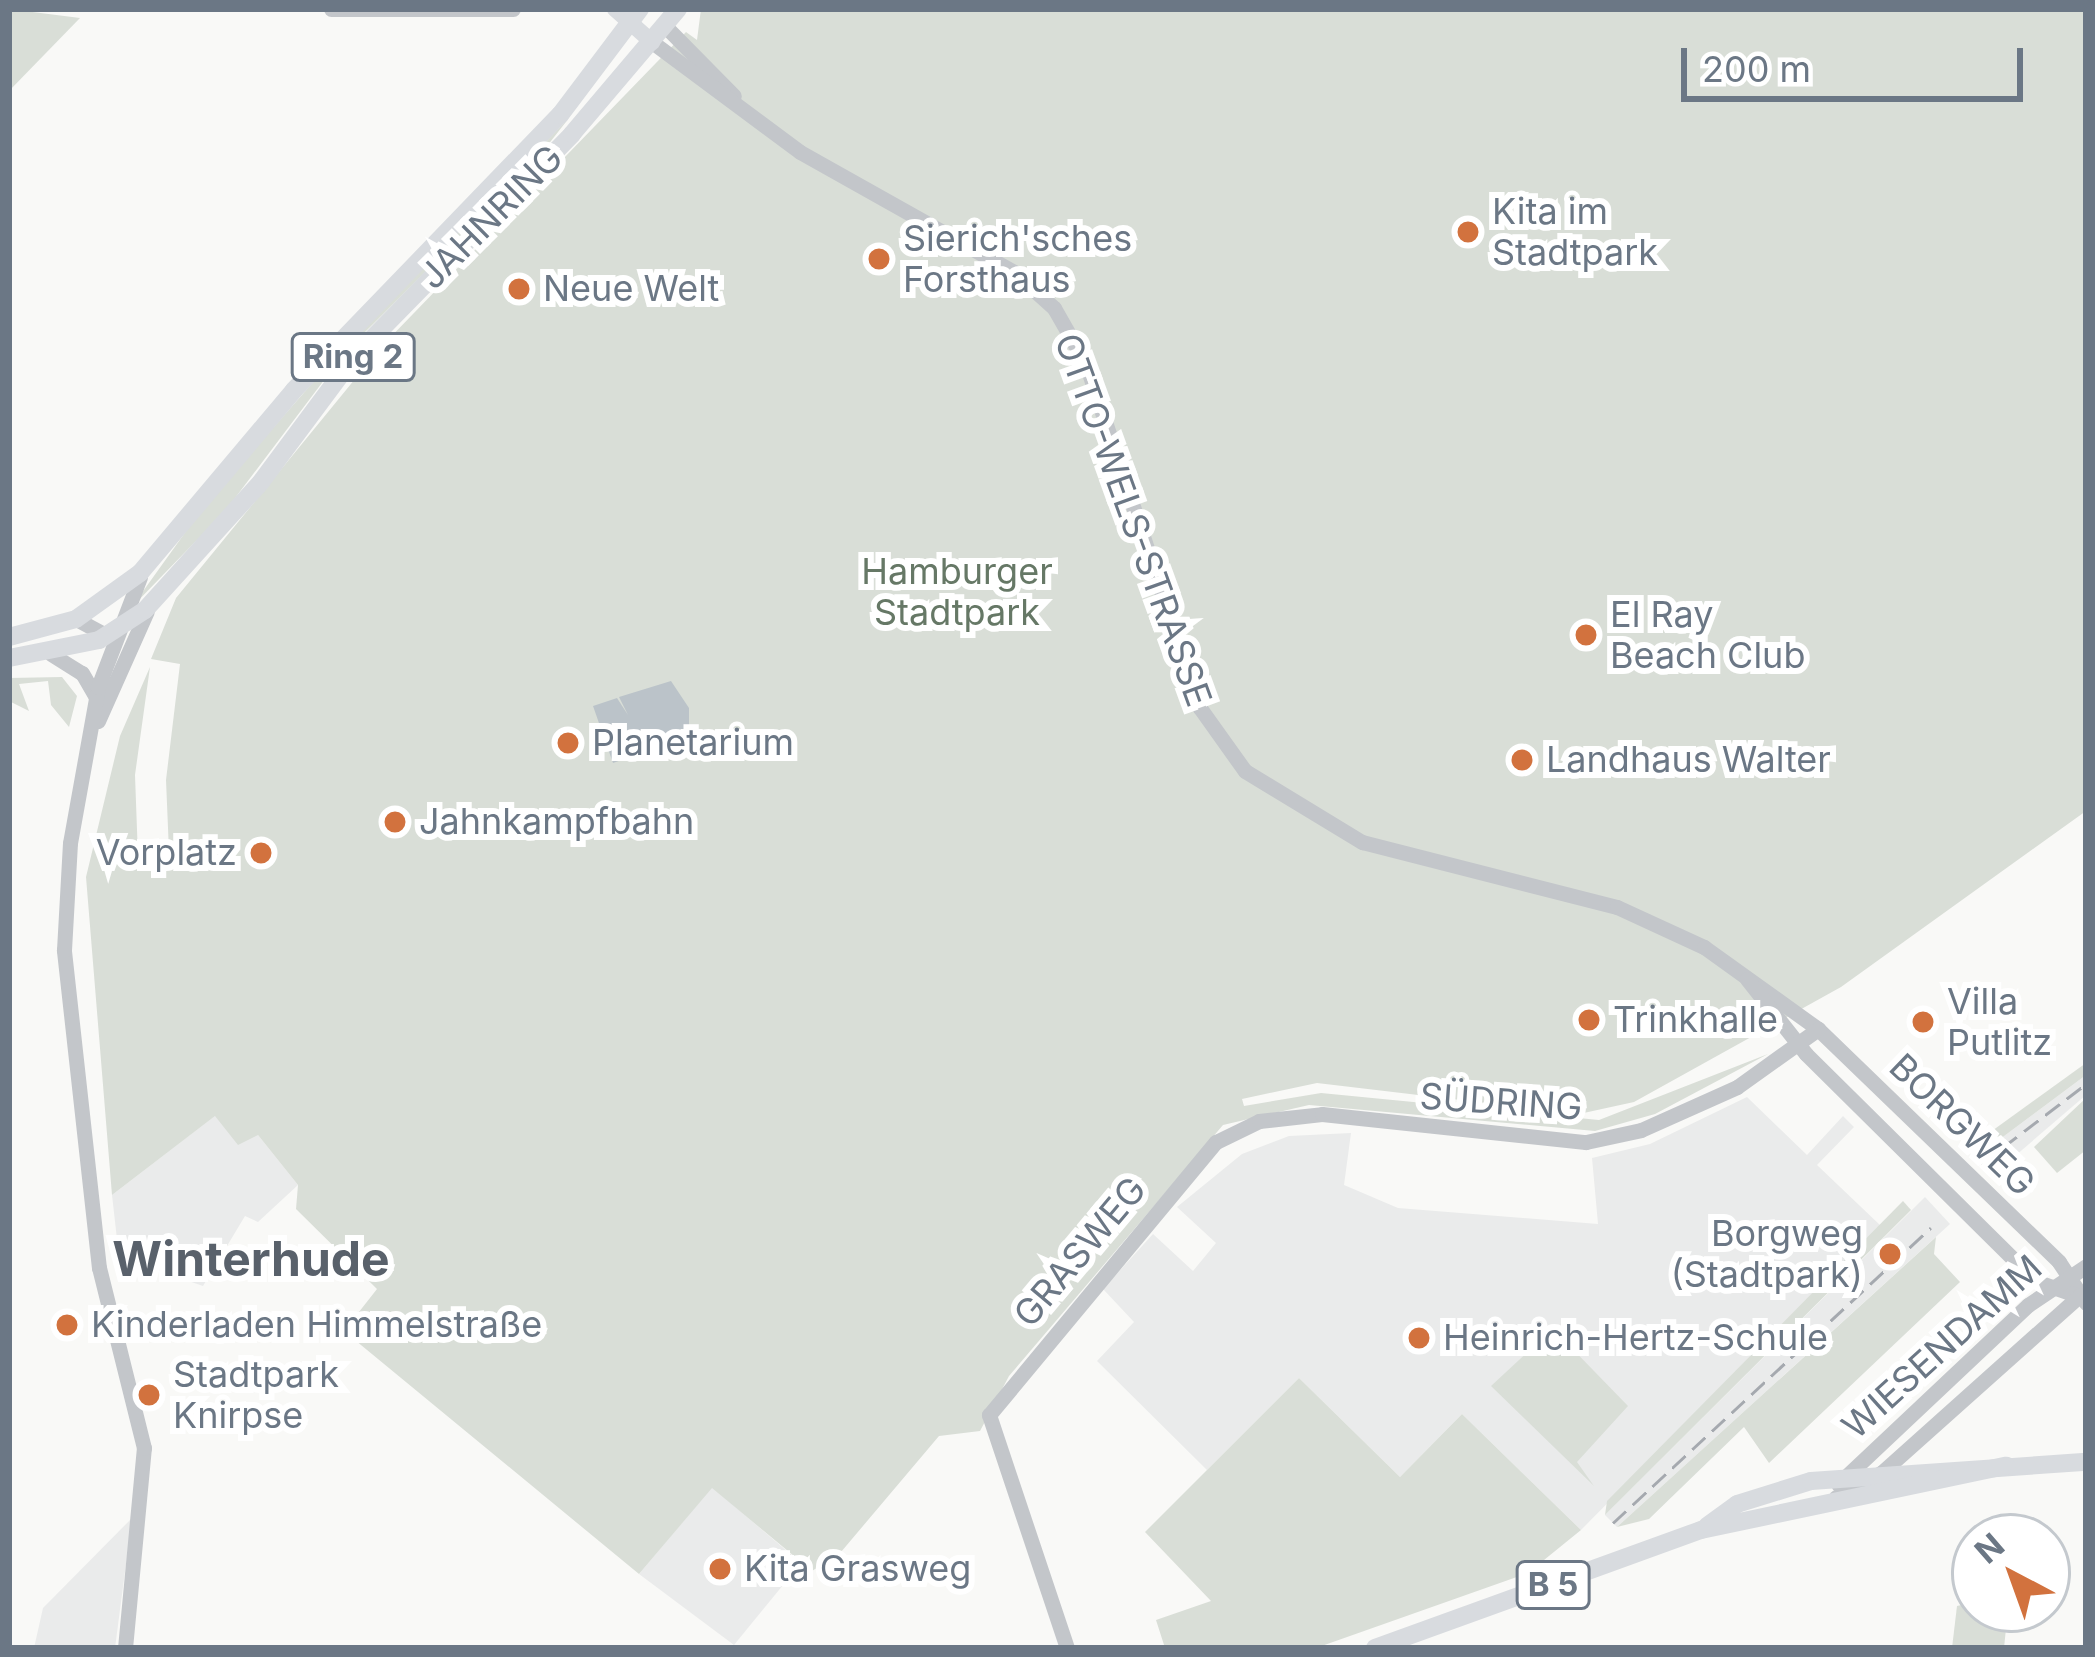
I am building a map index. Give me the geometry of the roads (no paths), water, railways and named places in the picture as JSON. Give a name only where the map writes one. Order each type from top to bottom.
[{"type":"main road","name":"OTTO-WELS-STRASSE","points":[[615,9],[665,26]]},
{"type":"main road","name":"JAHNRING","points":[[111,634],[156,599],[261,482],[354,357],[678,9]]},
{"type":"main road","name":"OTTO-WELS-STRASSE","points":[[640,14],[652,42]]},
{"type":"main road","name":"JAHNRING","points":[[148,564],[320,362],[550,125],[640,14]]},
{"type":"main road","name":"Ring 2","points":[[9,637],[76,619],[148,564]]},
{"type":"main road","name":"Ring 2","points":[[9,658],[51,654],[111,634]]},
{"type":"main road","name":"B 5","points":[[1701,1530],[1759,1495],[1840,1478],[1930,1468],[2086,1462]]},
{"type":"main road","name":"B 5","points":[[1376,1648],[1701,1530],[2006,1466]]},
{"type":"street","points":[[331,9],[513,9]]},
{"type":"street","name":"OTTO-WELS-STRASSE","points":[[665,26],[740,103]]},
{"type":"street","name":"OTTO-WELS-STRASSE","points":[[652,42],[800,152],[1014,272],[1054,308],[1085,364],[1206,723],[1244,771],[1343,835],[1643,916],[1741,972],[1818,1029]]},
{"type":"street","points":[[125,1648],[144,1448],[99,1268],[64,968],[70,843],[97,700],[111,634],[148,564]]},
{"type":"street","points":[[95,728],[156,599]]},
{"type":"street","points":[[76,619],[111,634],[122,665]]},
{"type":"street","points":[[51,654],[82,673],[97,700]]},
{"type":"street","name":"OTTO-WELS-STRASSE","points":[[1741,972],[1797,1044]]},
{"type":"street","name":"SÜDRING","points":[[1226,1136],[1322,1114],[1586,1142],[1641,1130],[1737,1087],[1818,1029]]},
{"type":"street","name":"BORGWEG","points":[[1818,1029],[2043,1246],[2084,1297]]},
{"type":"street","name":"BORGWEG","points":[[1797,1044],[2020,1267],[2050,1288],[2084,1297]]},
{"type":"street","name":"BORGWEG","points":[[1819,1068],[1824,1052],[1839,1048]]},
{"type":"street","name":"GRASWEG","points":[[1067,1648],[988,1414],[1226,1136]]},
{"type":"street","name":"BORGWEG","points":[[2020,1267],[2039,1260],[2043,1246]]},
{"type":"street","name":"WIESENDAMM","points":[[1840,1478],[2050,1288],[2086,1266]]},
{"type":"street","name":"WIESENDAMM","points":[[1834,1499],[1881,1473],[2084,1297]]},
{"type":"street","points":[[1921,1437],[1930,1468]]},
{"type":"street","points":[[1834,1499],[1840,1478]]},
{"type":"railway","points":[[1981,1164],[2086,1084]]},
{"type":"railway","points":[[1613,1523],[1931,1228]]},
{"type":"place","name":"Kita im Stadtpark","points":[[1468,232]]},
{"type":"place","name":"Sierich'sches Forsthaus","points":[[879,259]]},
{"type":"place","name":"Neue Welt","points":[[519,289]]},
{"type":"place","name":"El Ray Beach Club","points":[[1586,635]]},
{"type":"place","name":"Planetarium","points":[[568,743]]},
{"type":"place","name":"Landhaus Walter","points":[[1522,760]]},
{"type":"place","name":"Jahnkampfbahn","points":[[395,822]]},
{"type":"place","name":"Vorplatz","points":[[261,853]]},
{"type":"place","name":"Trinkhalle","points":[[1589,1020]]},
{"type":"place","name":"Villa Putlitz","points":[[1923,1022]]},
{"type":"place","name":"Borgweg (Stadtpark)","points":[[1890,1254]]},
{"type":"place","name":"Kinderladen Himmelstraße","points":[[67,1325]]},
{"type":"place","name":"Heinrich-Hertz-Schule","points":[[1419,1338]]},
{"type":"place","name":"Stadtpark Knirpse","points":[[149,1395]]},
{"type":"place","name":"Kita Grasweg","points":[[720,1569]]},
{"type":"district","name":"Winterhude","points":[[251,1259]]},
{"type":"park label","name":"Hamburger Stadtpark","points":[[957,592]]}]
